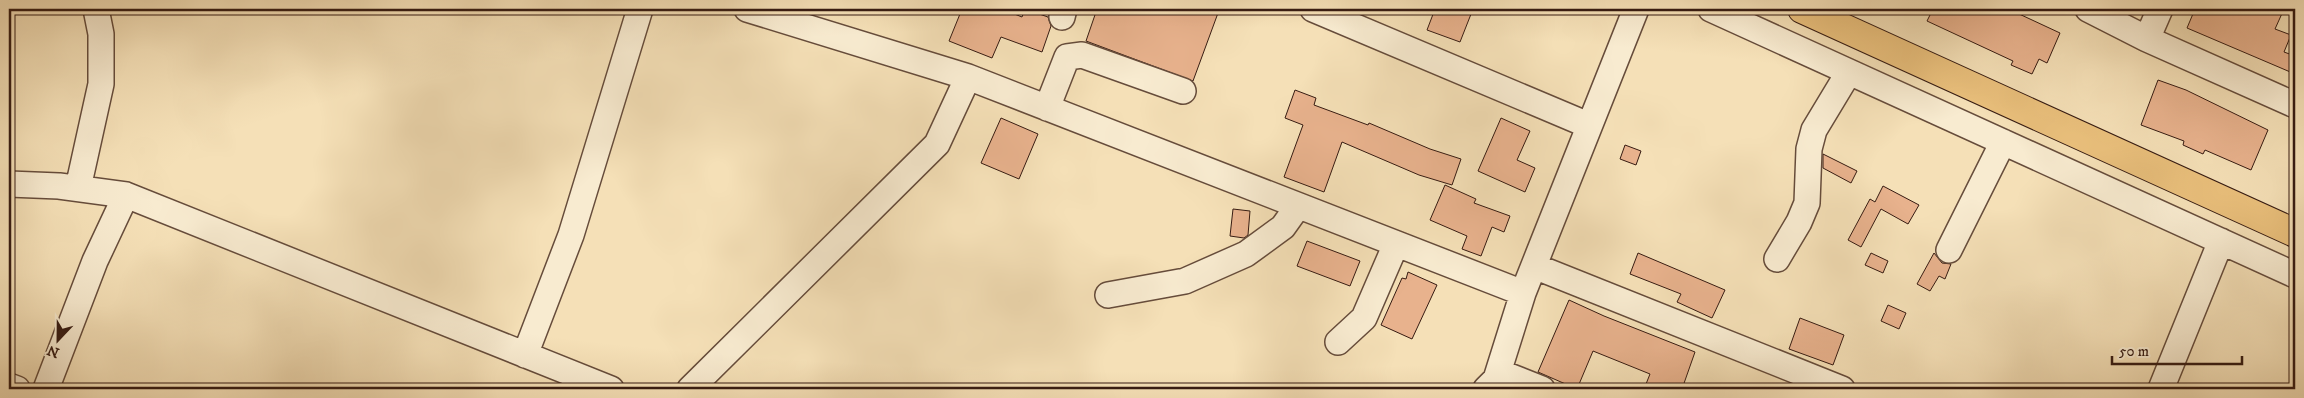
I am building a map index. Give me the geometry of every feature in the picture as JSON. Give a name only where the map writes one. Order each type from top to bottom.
[{"type":"main road","points":[[1802,9],[2295,233]]},
{"type":"street","points":[[78,188],[102,84],[100,34],[96,9]]},
{"type":"street","points":[[525,355],[571,235],[640,9]]},
{"type":"street","points":[[747,9],[968,77],[1523,293]]},
{"type":"street","points":[[1312,9],[1588,125]]},
{"type":"street","points":[[1542,389],[1495,382],[1523,293],[1588,125],[1636,9]]},
{"type":"street","points":[[1710,9],[2295,275]]},
{"type":"street","points":[[2088,9],[2147,39],[2295,104]]},
{"type":"street","points":[[2147,39],[2160,9]]},
{"type":"street","points":[[1047,108],[1067,57],[1074,55],[1082,56],[1183,91]]},
{"type":"street","points":[[1776,259],[1799,222],[1806,202],[1809,150],[1814,130],[1849,72]]},
{"type":"street","points":[[690,389],[937,144],[968,77]]},
{"type":"street","points":[[1949,250],[2003,142]]},
{"type":"street","points":[[9,184],[78,188],[126,196],[605,388]]},
{"type":"street","points":[[46,389],[95,261],[126,196]]},
{"type":"street","points":[[1108,295],[1185,281],[1246,254],[1283,227],[1298,206]]},
{"type":"street","points":[[2160,389],[2221,241]]},
{"type":"street","points":[[1338,342],[1364,318],[1396,244]]},
{"type":"street","points":[[1534,266],[1842,389]]},
{"type":"street","points":[[9,386],[17,389]]},
{"type":"building","points":[[962,9],[1002,9],[1022,17],[1025,9],[1048,17],[1051,26],[1042,52],[1001,37],[992,58],[949,41]]},
{"type":"building","points":[[1097,9],[1207,9],[1218,13],[1193,81],[1086,41]]},
{"type":"building","points":[[1435,9],[1473,9],[1460,42],[1427,30]]},
{"type":"building","points":[[1933,9],[2019,9],[2017,13],[2060,33],[2047,63],[2039,59],[2032,74],[2011,65],[2013,61],[1927,21]]},
{"type":"building","points":[[2195,9],[2284,9],[2275,29],[2291,35],[2284,52],[2295,56],[2295,74],[2187,28]]},
{"type":"building","points":[[2158,80],[2186,90],[2268,130],[2251,170],[2205,150],[2203,154],[2183,145],[2184,141],[2141,125]]},
{"type":"building","points":[[1295,90],[1316,98],[1314,105],[1368,125],[1369,123],[1430,149],[1461,159],[1452,185],[1419,175],[1342,142],[1324,192],[1284,177],[1303,125],[1285,118]]},
{"type":"building","points":[[1001,118],[1038,134],[1019,179],[981,163]]},
{"type":"building","points":[[1501,118],[1530,131],[1517,160],[1535,168],[1525,192],[1478,171]]},
{"type":"building","points":[[1625,145],[1641,151],[1636,165],[1620,159]]},
{"type":"building","points":[[1823,154],[1857,171],[1851,183],[1823,168]]},
{"type":"building","points":[[1445,185],[1476,199],[1474,203],[1510,216],[1504,232],[1492,227],[1481,256],[1462,249],[1467,236],[1430,220]]},
{"type":"building","points":[[1883,186],[1919,205],[1908,224],[1881,209],[1861,247],[1848,240],[1870,199],[1875,202]]},
{"type":"building","points":[[1233,209],[1250,211],[1248,235],[1244,238],[1230,236]]},
{"type":"building","points":[[1307,241],[1360,261],[1350,286],[1297,266]]},
{"type":"building","points":[[1638,253],[1725,290],[1712,318],[1677,302],[1681,294],[1630,274]]},
{"type":"building","points":[[1871,253],[1888,261],[1883,273],[1865,265]]},
{"type":"building","points":[[1934,253],[1942,263],[1951,264],[1945,279],[1939,276],[1930,291],[1917,284]]},
{"type":"building","points":[[1408,272],[1437,285],[1412,339],[1381,325],[1402,278],[1406,279]]},
{"type":"building","points":[[1569,300],[1695,352],[1682,389],[1644,389],[1650,374],[1593,351],[1577,389],[1538,372]]},
{"type":"building","points":[[1888,305],[1906,313],[1899,329],[1881,321]]},
{"type":"building","points":[[1800,318],[1844,335],[1833,365],[1789,349]]}]
